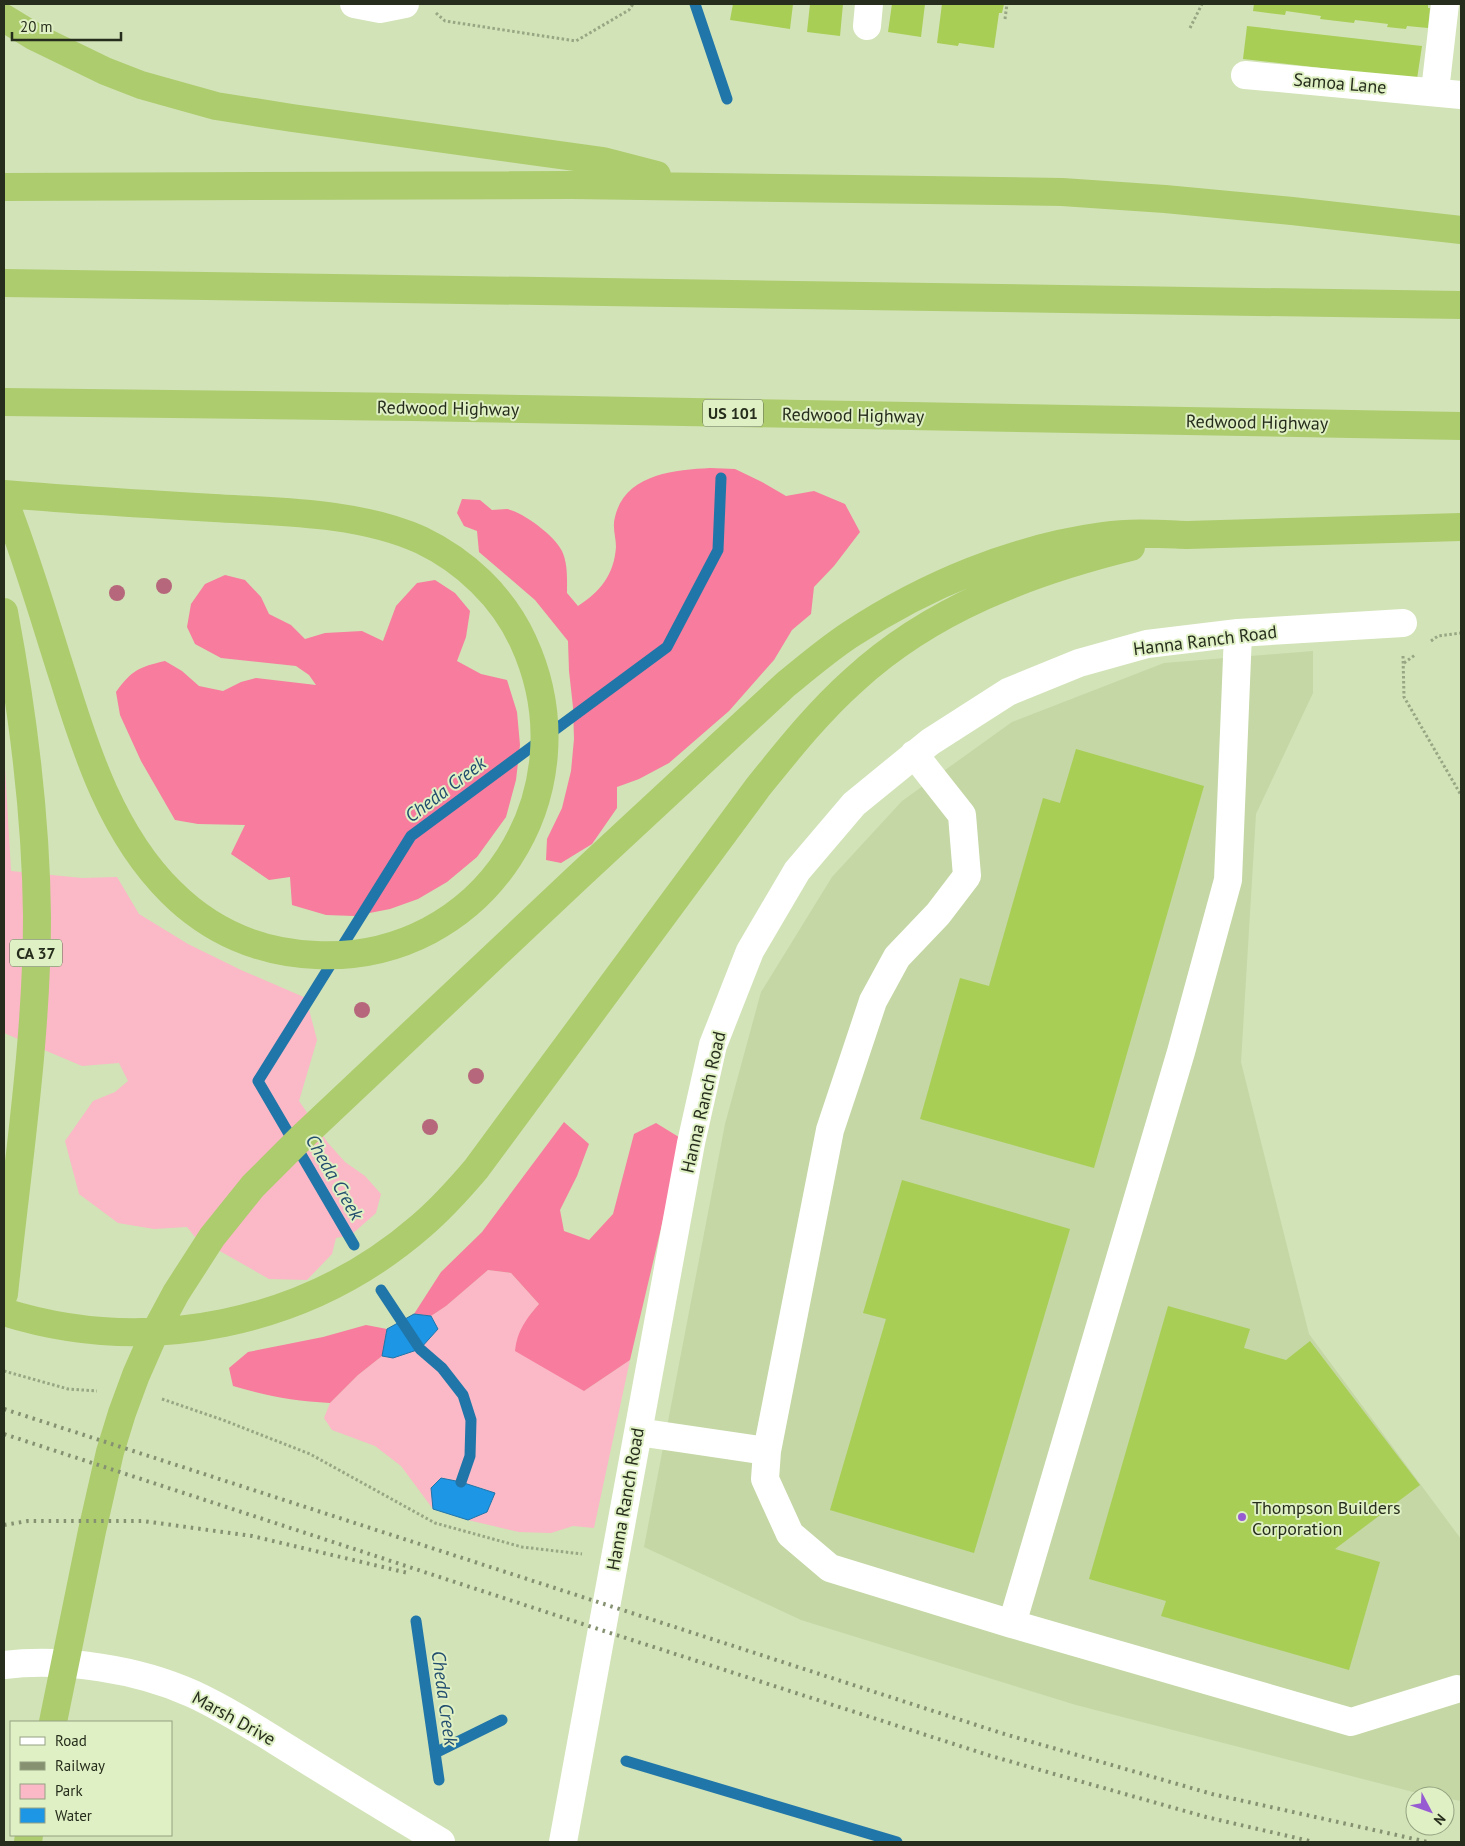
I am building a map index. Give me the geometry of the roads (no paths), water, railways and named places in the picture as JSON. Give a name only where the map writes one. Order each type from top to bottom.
[{"type":"highway","points":[[4,18],[35,38],[141,86],[216,106],[603,161],[694,186]]},
{"type":"highway","points":[[4,187],[694,186],[1072,193],[1292,211],[1461,230]]},
{"type":"highway","points":[[4,283],[1461,305]]},
{"type":"highway","name":"Redwood Highway","points":[[4,402],[422,407],[1461,426]]},
{"type":"highway","points":[[4,494],[320,516],[371,524],[421,540],[444,552],[486,586],[503,607],[518,630],[536,675],[541,701],[544,751],[541,778],[534,805],[522,835],[508,861],[468,905],[445,922],[392,946],[362,953],[332,956],[302,955],[272,950],[244,941],[215,927],[190,910],[167,889],[143,858],[112,809],[86,750],[20,540],[4,500]]},
{"type":"highway","points":[[53,1721],[92,1530],[116,1432],[145,1354],[180,1287],[225,1220],[268,1170],[577,878],[785,685],[850,634],[916,597],[988,565],[1064,542],[1106,535],[1143,533],[1187,536],[1461,527]]},
{"type":"highway","points":[[4,1312],[45,1323],[98,1330],[146,1332],[198,1328],[223,1324],[275,1310],[330,1287],[361,1270],[420,1227],[449,1200],[476,1169],[758,787],[806,728],[854,680],[901,642],[933,622],[999,589],[1036,574],[1109,552],[1187,536]]},
{"type":"highway","name":"CA 37","points":[[4,612],[19,695],[28,763],[34,834],[37,918],[29,1062],[4,1294]]},
{"type":"street","points":[[354,4],[380,9],[405,4]]},
{"type":"street","points":[[1434,91],[1445,4]]},
{"type":"street","name":"Samoa Lane","points":[[1245,75],[1461,95]]},
{"type":"street","name":"Hanna Ranch Road","points":[[563,1842],[690,1152],[713,1045],[750,950],[797,872],[854,804],[930,742],[1008,692],[1079,663],[1148,644],[1238,632],[1403,623]]},
{"type":"street","points":[[1012,1624],[1178,1062],[1228,880],[1238,632]]},
{"type":"street","points":[[914,754],[962,815],[967,876],[938,914],[897,957],[873,1001],[830,1130],[767,1451],[765,1479],[790,1534],[830,1568],[1012,1624],[1351,1722],[1457,1689]]},
{"type":"street","points":[[638,1432],[767,1451]]},
{"type":"street","name":"Marsh Drive","points":[[4,1665],[28,1662],[98,1667],[148,1678],[193,1694],[236,1717],[441,1842]]},
{"type":"water","points":[[414,1314],[431,1316],[438,1329],[420,1349],[393,1358],[382,1356],[387,1329]]},
{"type":"water","points":[[441,1478],[495,1493],[487,1512],[468,1520],[433,1509],[431,1488]]},
{"type":"waterway","name":"Cheda Creek","points":[[695,4],[727,99]]},
{"type":"waterway","name":"Cheda Creek","points":[[354,1245],[258,1081],[411,836],[667,647],[718,550],[721,478]]},
{"type":"waterway","name":"Cheda Creek","points":[[381,1290],[420,1349],[442,1368],[463,1395],[471,1420],[470,1456],[461,1482]]},
{"type":"waterway","name":"Cheda Creek","points":[[416,1621],[439,1780]]},
{"type":"waterway","points":[[435,1753],[502,1720]]},
{"type":"waterway","points":[[626,1761],[897,1842]]},
{"type":"railway","points":[[4,1409],[1001,1733],[1212,1794],[1428,1842]]},
{"type":"railway","points":[[4,1434],[991,1756],[1206,1817],[1314,1842]]},
{"type":"railway","points":[[4,1525],[28,1521],[143,1521],[252,1536],[408,1573]]},
{"type":"place","name":"Thompson Builders Corporation","points":[[1242,1517]]}]
